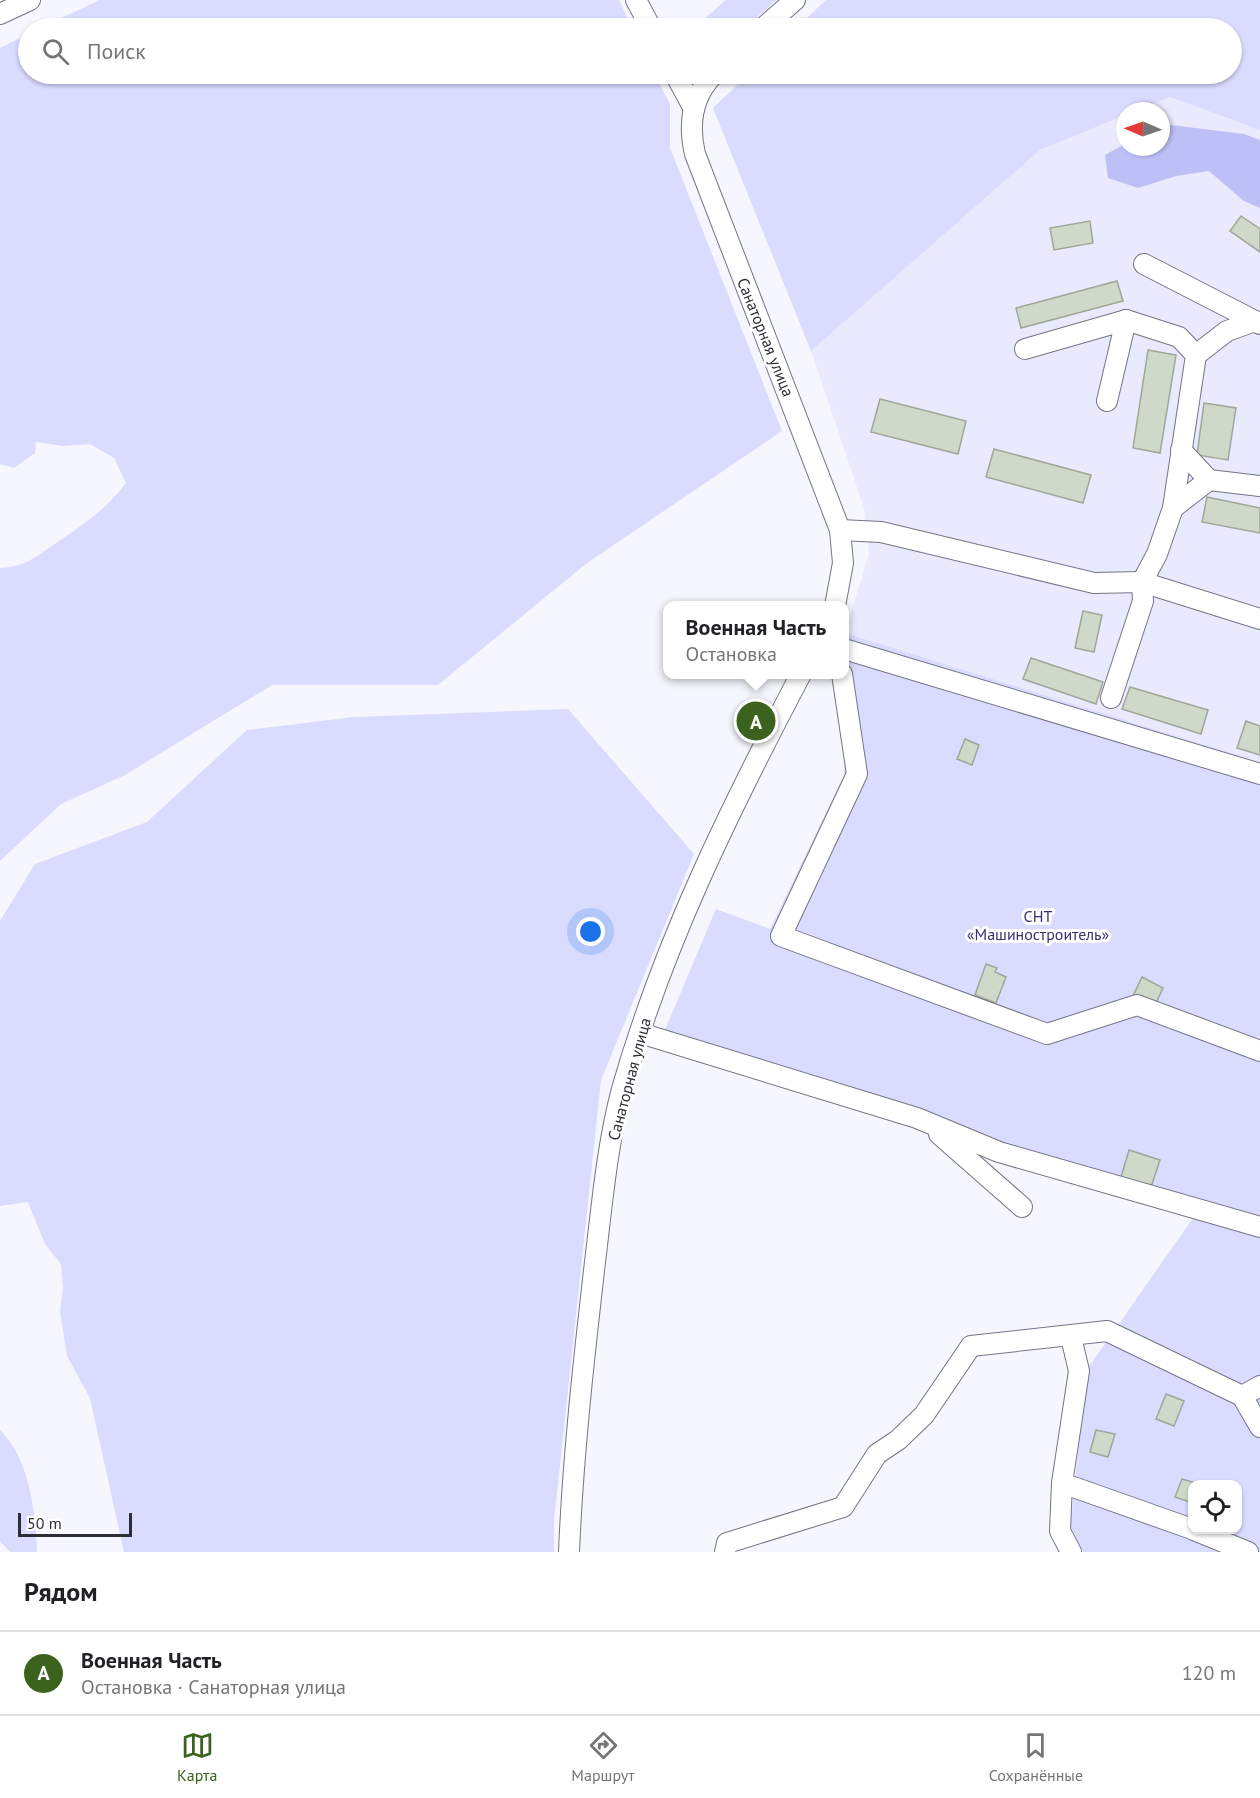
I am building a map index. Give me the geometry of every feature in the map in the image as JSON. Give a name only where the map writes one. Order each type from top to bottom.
[{"type":"street","points":[[0,14],[30,0]]},
{"type":"street","points":[[636,0],[646,18]]},
{"type":"street","points":[[775,18],[795,0]]},
{"type":"street","points":[[680,84],[693,109]]},
{"type":"street","name":"Санаторная улица","points":[[705,84],[693,109],[693,143],[707,190],[805,432],[840,530],[843,563],[836,601]]},
{"type":"street","points":[[1144,264],[1257,323]]},
{"type":"street","points":[[1025,349],[1126,320],[1179,337],[1196,355]]},
{"type":"street","points":[[1107,401],[1126,320]]},
{"type":"street","points":[[1111,698],[1143,601],[1142,582],[1157,554],[1173,508],[1196,355],[1227,331],[1257,323]]},
{"type":"street","points":[[1181,450],[1209,480],[1260,486]]},
{"type":"street","points":[[1173,508],[1209,480]]},
{"type":"street","points":[[840,530],[881,532],[1094,583],[1142,582],[1260,619]]},
{"type":"street","points":[[849,651],[1260,774]]},
{"type":"street","name":"Санаторная улица","points":[[569,1552],[586,1337],[608,1159],[622,1091],[662,966],[718,834],[799,679]]},
{"type":"street","points":[[843,679],[857,774],[781,936],[1047,1034],[1137,1005],[1260,1051]]},
{"type":"street","points":[[640,1033],[917,1118],[999,1152],[1260,1227]]},
{"type":"street","points":[[917,1118],[948,1141],[1022,1207]]},
{"type":"street","points":[[724,1552],[727,1544],[843,1507],[877,1454],[898,1440],[924,1415],[971,1346],[1071,1337],[1107,1331],[1242,1396],[1260,1427]]},
{"type":"street","points":[[1071,1337],[1079,1371],[1062,1483],[1060,1531],[1071,1552]]},
{"type":"street","points":[[1242,1396],[1260,1386]]},
{"type":"street","points":[[1062,1483],[1188,1527]]},
{"type":"street","points":[[1205,1534],[1248,1552]]},
{"type":"shaded area","points":[[1170,97],[1260,130],[1260,762],[849,634],[849,620],[869,554],[864,508],[811,351],[1040,150],[1116,119],[1116,156],[1170,156],[1170,102],[1158,102]]},
{"type":"shaded area","points":[[1170,125],[1244,134],[1260,140],[1260,208],[1244,201],[1209,171],[1176,176],[1138,188],[1108,178],[1105,155],[1116,149],[1116,156],[1170,156]]},
{"type":"green space","points":[[100,0],[619,0],[627,18],[61,18]]},
{"type":"green space","points":[[726,0],[776,0],[756,18],[705,18]]},
{"type":"green space","points":[[826,0],[1260,0],[1260,130],[1170,97],[1158,102],[1116,102],[1116,119],[1040,150],[811,351],[713,108],[738,84],[1242,84],[1242,18],[807,18]]},
{"type":"green space","points":[[18,39],[18,84],[659,84],[670,104],[670,148],[782,431],[587,563],[438,685],[272,685],[125,775],[61,804],[0,861],[0,568],[17,566],[45,551],[95,515],[126,483],[114,458],[90,444],[63,446],[36,442],[35,453],[14,468],[0,464],[0,48]]},
{"type":"green space","name":"СНТ «Машиностроитель»","points":[[849,634],[1260,762],[1260,1552],[1083,1552],[1070,1531],[1086,1371],[1200,1208],[662,1037],[716,909],[770,929],[844,775],[845,679],[849,679]]},
{"type":"green space","points":[[568,709],[694,854],[601,1080],[554,1521],[554,1552],[124,1552],[90,1398],[67,1356],[60,1311],[63,1287],[61,1264],[45,1244],[28,1202],[0,1206],[0,921],[35,864],[147,822],[247,730],[354,717]]},
{"type":"green space","points":[[0,1430],[18,1456],[29,1487],[35,1520],[37,1552],[10,1552],[0,1541]]},
{"type":"building","points":[[1241,216],[1260,229],[1260,252],[1230,231]]},
{"type":"building","points":[[1090,221],[1093,243],[1054,250],[1050,228]]},
{"type":"building","points":[[1117,281],[1123,301],[1021,328],[1016,308]]},
{"type":"building","points":[[1148,350],[1176,355],[1160,453],[1133,448]]},
{"type":"building","points":[[880,399],[966,421],[958,454],[871,432]]},
{"type":"building","points":[[1204,403],[1236,408],[1228,460],[1197,455]]},
{"type":"building","points":[[994,449],[1091,475],[1083,503],[986,477]]},
{"type":"building","points":[[1207,497],[1260,508],[1260,533],[1202,522]]},
{"type":"building","points":[[1083,611],[1102,615],[1094,652],[1075,648]]},
{"type":"building","points":[[1031,658],[1103,682],[1096,704],[1023,679]]},
{"type":"building","points":[[1130,687],[1208,710],[1201,734],[1122,709]]},
{"type":"building","points":[[1246,721],[1260,726],[1260,755],[1237,748]]},
{"type":"building","points":[[965,739],[979,745],[972,765],[957,759]]},
{"type":"building","points":[[986,964],[997,968],[995,972],[1006,977],[996,1003],[975,995]]},
{"type":"building","points":[[1142,977],[1163,988],[1154,1007],[1133,996]]},
{"type":"building","points":[[1129,1150],[1160,1160],[1151,1187],[1121,1177]]},
{"type":"building","points":[[1166,1394],[1184,1401],[1174,1426],[1156,1419]]},
{"type":"building","points":[[1096,1430],[1115,1434],[1108,1457],[1090,1452]]},
{"type":"building","points":[[1182,1479],[1188,1481],[1188,1502],[1175,1497]]},
{"type":"place","name":"Военная Часть","points":[[756,721]]}]
